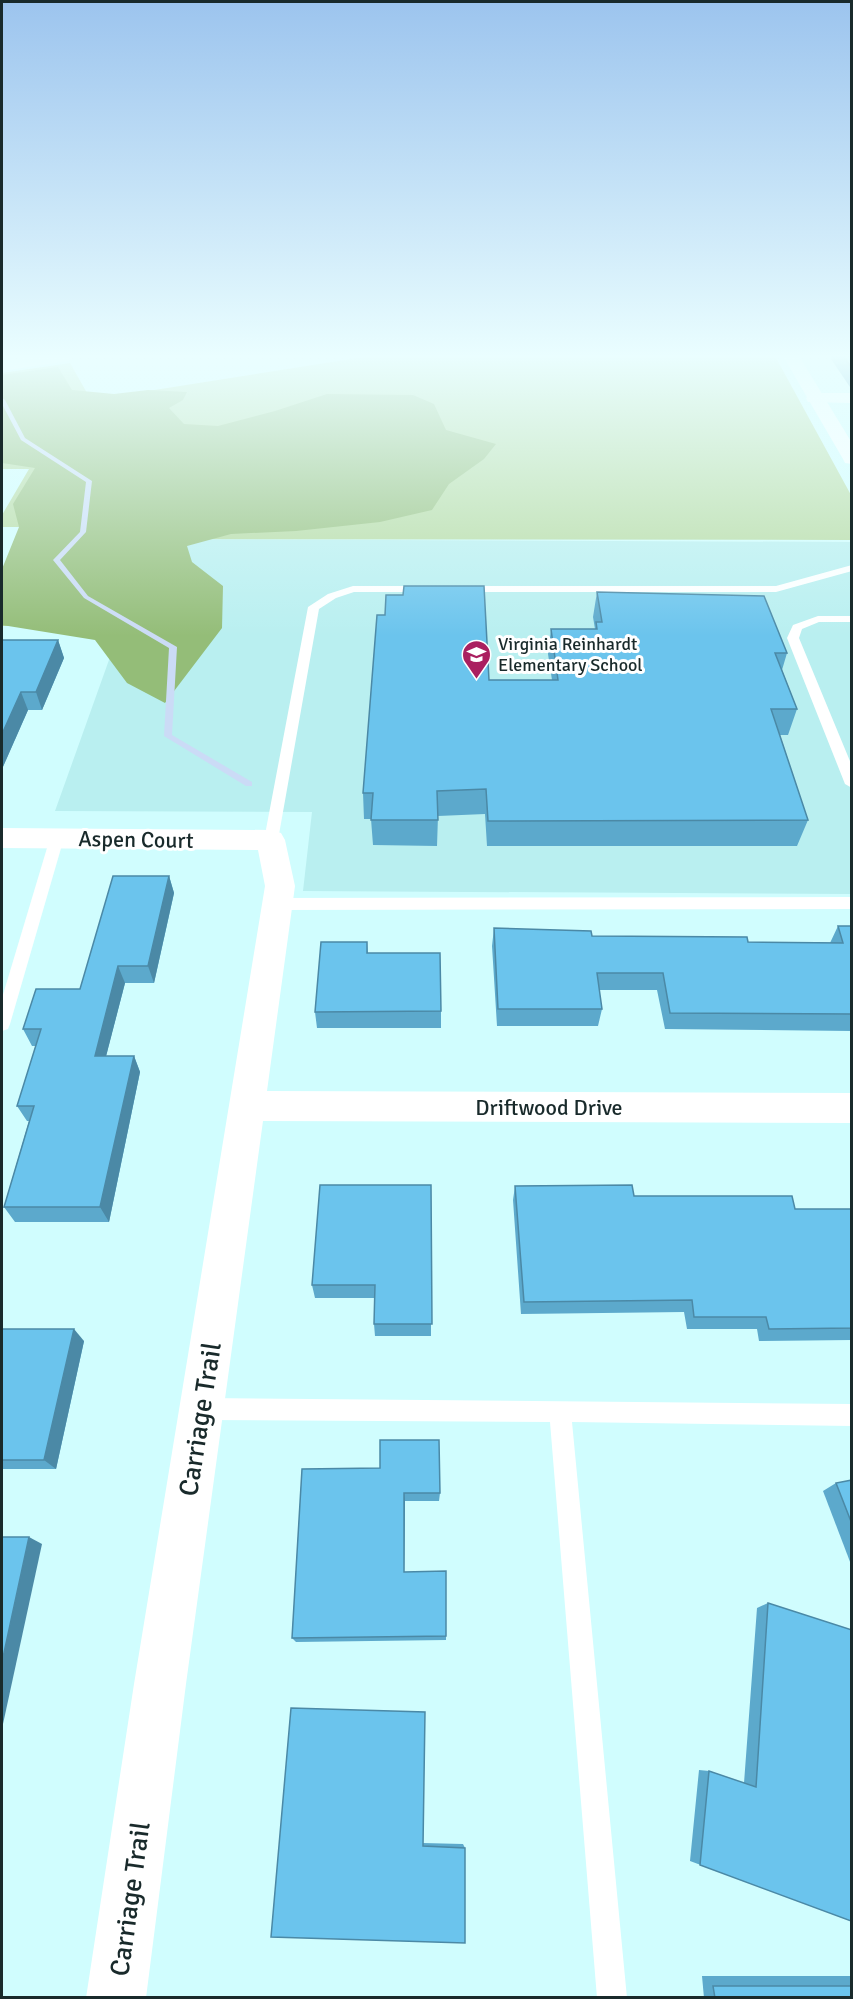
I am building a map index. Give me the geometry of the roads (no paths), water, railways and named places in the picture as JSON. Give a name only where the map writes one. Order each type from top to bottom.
[{"type":"street","name":"Aspen Court","points":[[2,838],[271,840]]},
{"type":"street","name":"Carriage Trail","points":[[116,1998],[201,1409],[278,904],[280,886],[271,840]]},
{"type":"street","name":"Driftwood Drive","points":[[247,1106],[852,1108]]},
{"type":"lane","points":[[271,840],[314,607],[332,596],[353,589],[776,589],[852,568]]},
{"type":"lane","points":[[852,619],[818,619],[797,627],[793,638],[852,784]]},
{"type":"lane","points":[[2,1024],[57,838]]},
{"type":"lane","points":[[278,904],[852,903]]},
{"type":"lane","points":[[201,1409],[852,1415]]},
{"type":"lane","points":[[560,1411],[612,1998]]},
{"type":"waterway","points":[[39,449],[89,481],[83,532],[56,560],[86,597],[173,647],[168,736],[249,784]]},
{"type":"place","name":"Virginia Reinhardt Elementary School","points":[[477,680]]}]
